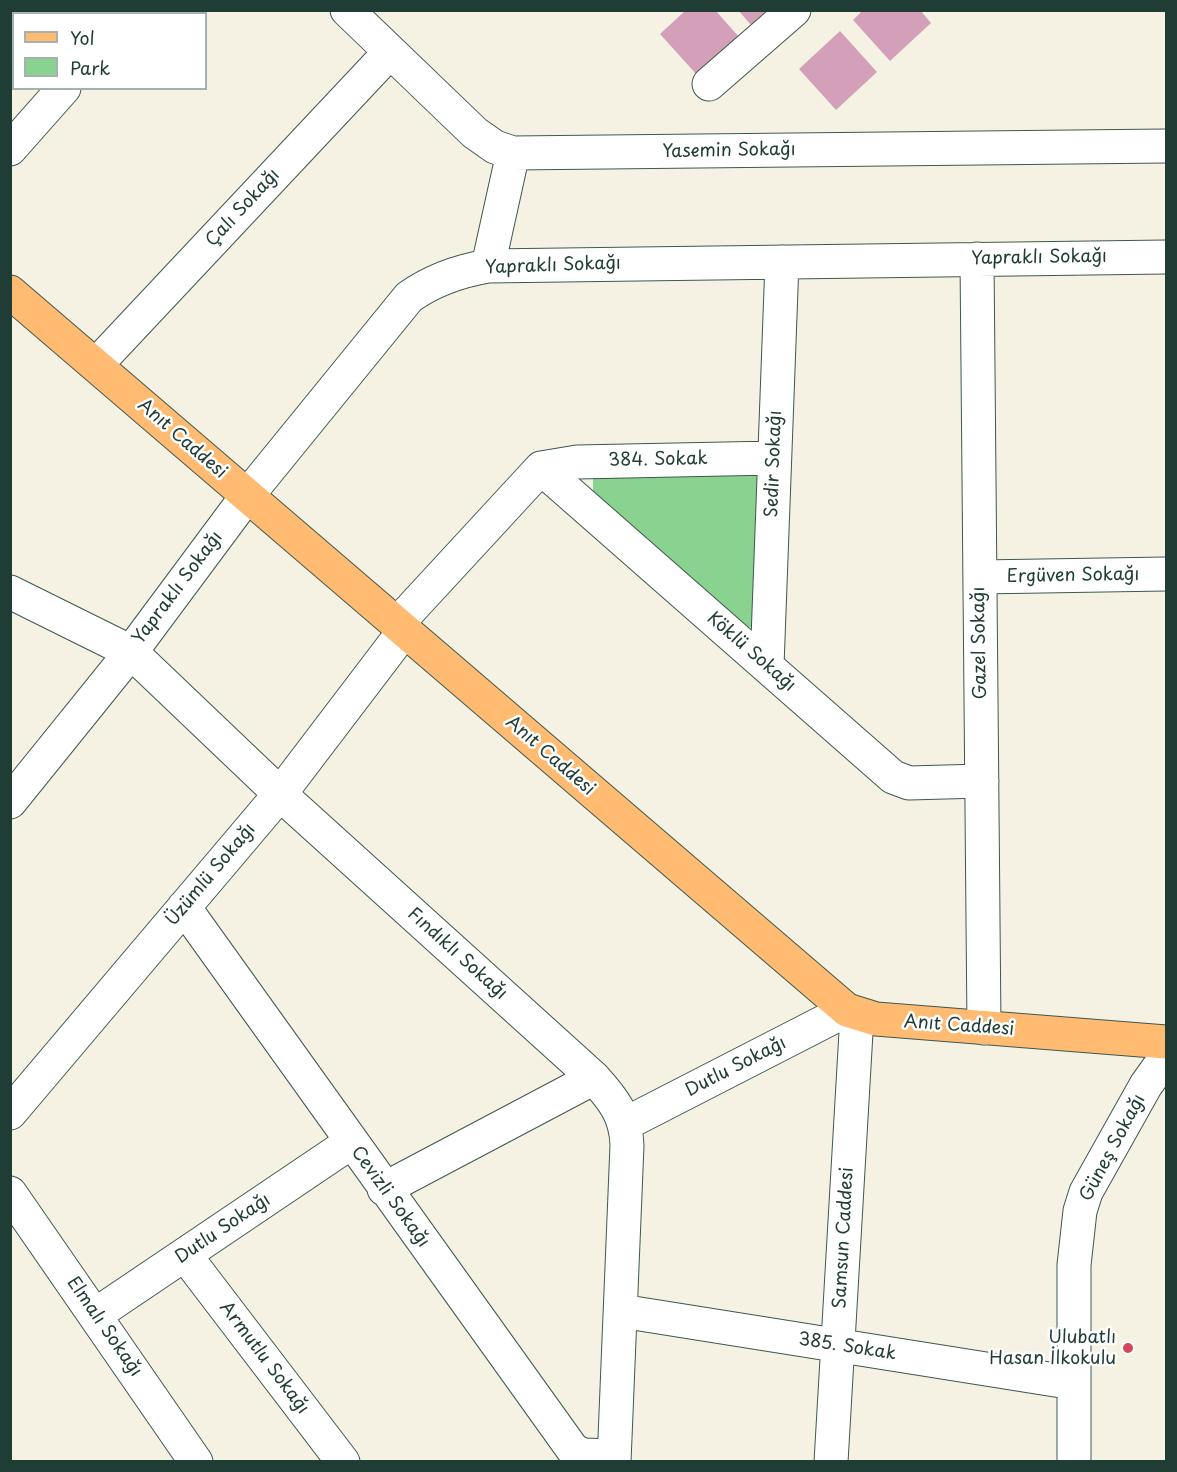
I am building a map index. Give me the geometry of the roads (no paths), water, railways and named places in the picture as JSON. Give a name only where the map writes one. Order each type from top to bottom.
[{"type":"main road","name":"Anıt Caddesi","points":[[12,295],[852,1013],[876,1019],[1167,1042]]},
{"type":"street","name":"Yasemin Sokağı","points":[[347,10],[475,133],[495,147],[513,153],[1167,146]]},
{"type":"street","points":[[709,84],[794,10]]},
{"type":"street","name":"Çalı Sokağı","points":[[96,365],[390,52]]},
{"type":"street","points":[[10,149],[62,90]]},
{"type":"street","points":[[488,266],[513,153]]},
{"type":"street","name":"Yapraklı Sokağı","points":[[10,802],[131,652],[247,496],[409,297],[437,280],[488,266],[1167,257]]},
{"type":"street","name":"Gazel Sokağı","points":[[977,259],[984,1028]]},
{"type":"street","name":"Sedir Sokağı","points":[[767,666],[782,262]]},
{"type":"street","name":"384. Sokak","points":[[541,468],[577,462],[774,458]]},
{"type":"street","name":"Üzümlü Sokağı","points":[[10,1113],[280,794],[400,627],[541,468]]},
{"type":"street","name":"Köklü Sokağı","points":[[541,468],[893,777],[909,783],[982,781]]},
{"type":"street","name":"Ergüven Sokağı","points":[[980,577],[1167,574]]},
{"type":"street","name":"Fındıklı Sokağı","points":[[10,592],[131,652],[280,794],[594,1078],[615,1101],[625,1124],[627,1145],[614,1459]]},
{"type":"street","name":"Cevizli Sokağı","points":[[184,907],[350,1143],[573,1450],[583,1455],[614,1459]]},
{"type":"street","name":"Dutlu Sokağı","points":[[625,1124],[852,1013]]},
{"type":"street","name":"Samsun Caddesi","points":[[831,1461],[852,1013]]},
{"type":"street","name":"Güneş Sokağı","points":[[1074,1461],[1074,1265],[1080,1211],[1086,1192],[1140,1095],[1167,1057]]},
{"type":"street","points":[[384,1189],[594,1078]]},
{"type":"street","name":"Dutlu Sokağı","points":[[95,1315],[350,1143]]},
{"type":"street","name":"Elmalı Sokağı","points":[[10,1193],[196,1461]]},
{"type":"street","name":"Armutlu Sokağı","points":[[185,1255],[343,1461]]},
{"type":"street","name":"385. Sokak","points":[[621,1311],[1074,1383]]},
{"type":"place","name":"Ulubatlı Hasan İlkokulu","points":[[1128,1348]]}]
